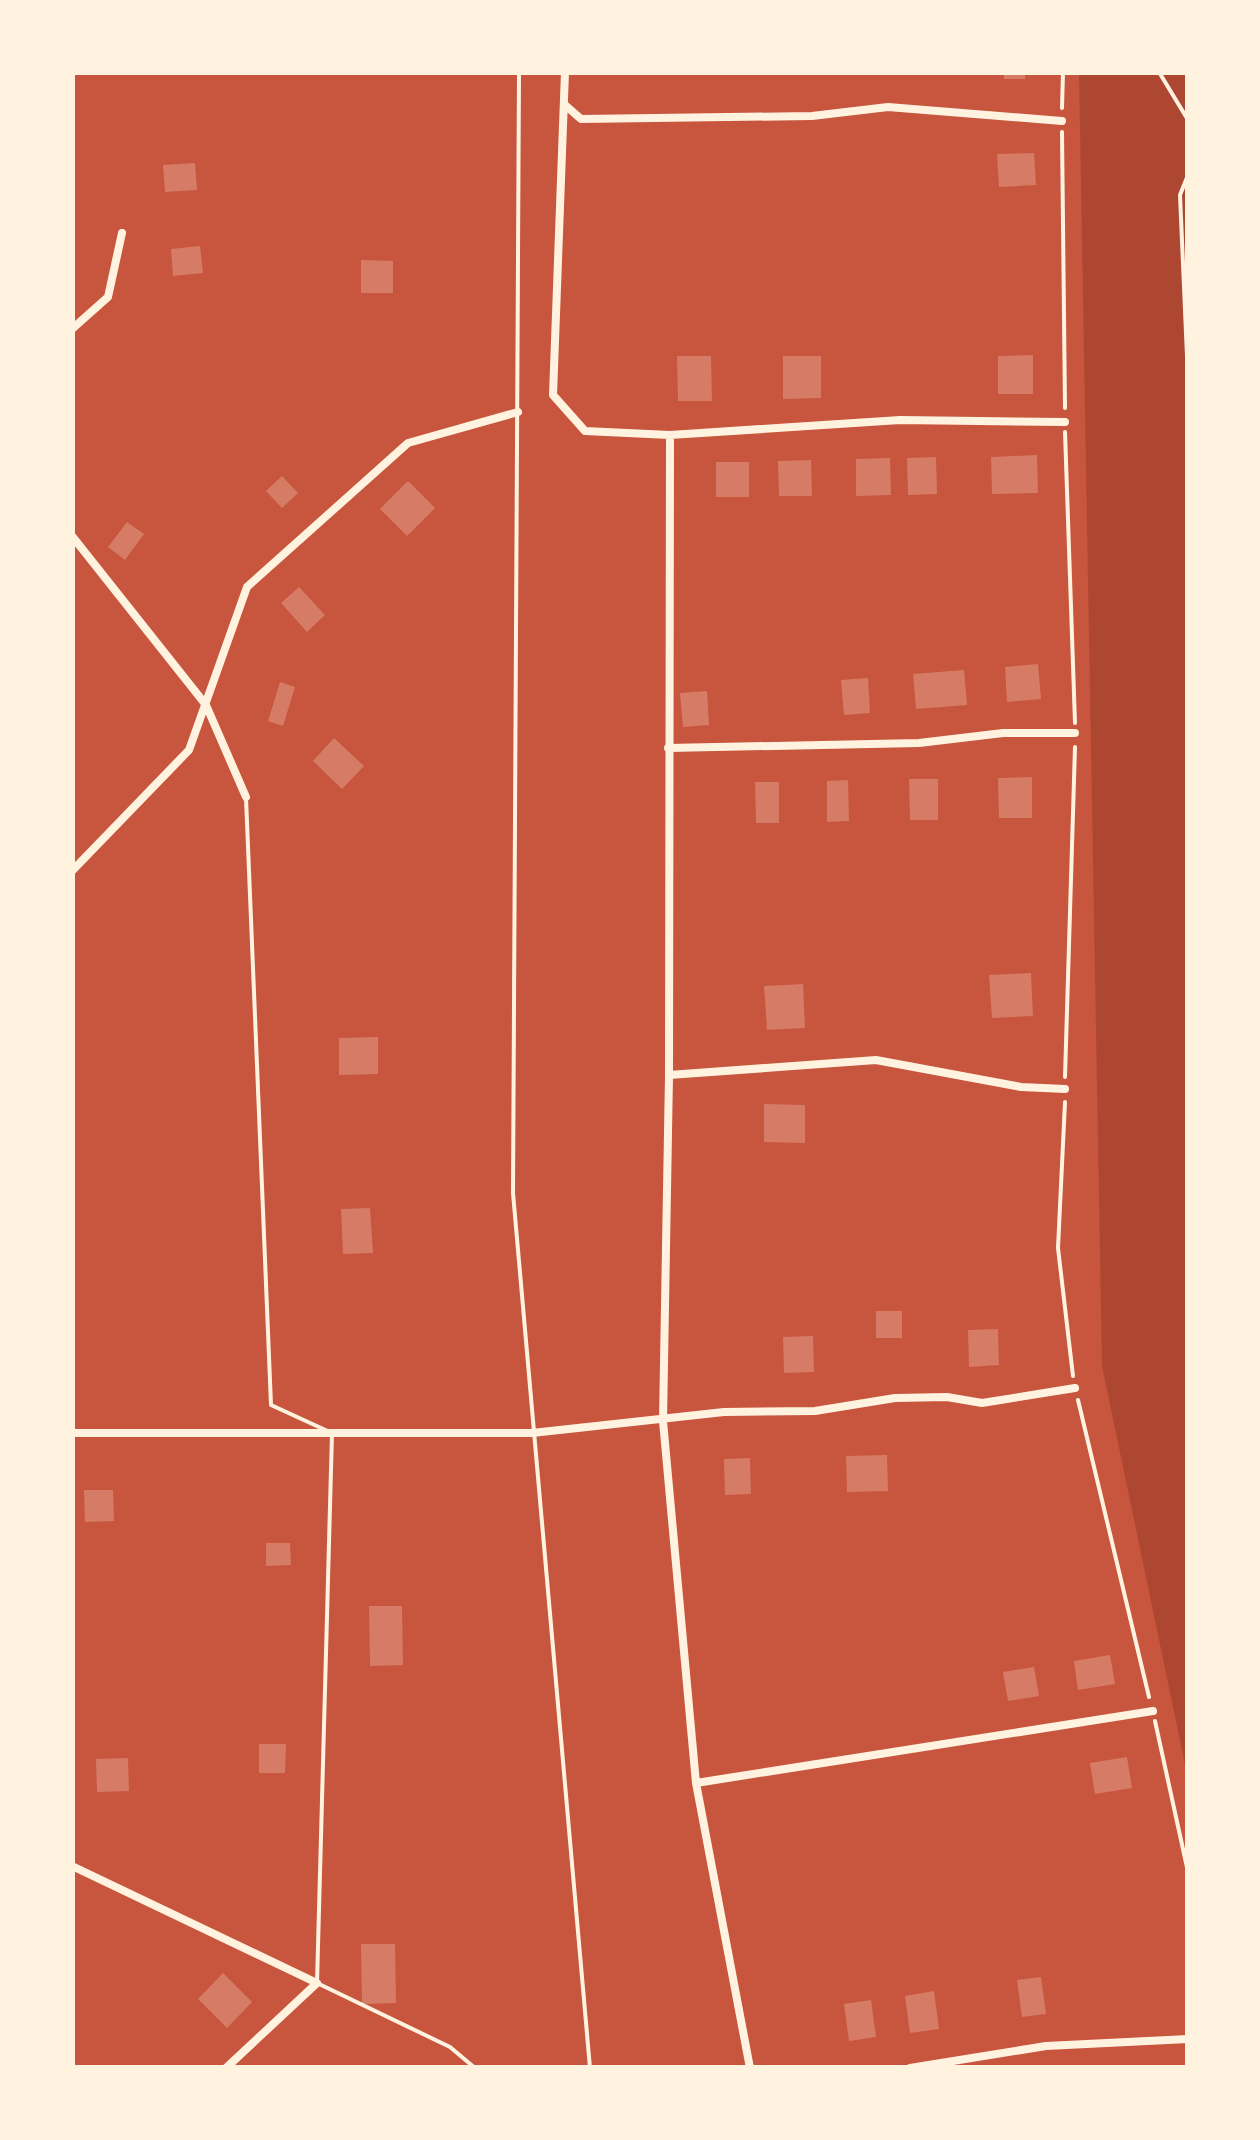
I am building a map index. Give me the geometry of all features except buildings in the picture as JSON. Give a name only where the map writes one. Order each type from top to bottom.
[{"type":"street","points":[[565,72],[553,395],[584,432],[670,434],[900,420],[1065,422]]},
{"type":"street","points":[[565,105],[581,119],[812,116],[888,108],[1062,121]]},
{"type":"street","points":[[72,329],[108,297],[122,233]]},
{"type":"street","points":[[72,871],[189,750],[246,587],[408,443],[518,412]]},
{"type":"street","points":[[670,434],[669,1075],[662,1421],[696,1783],[750,2068]]},
{"type":"street","points":[[72,536],[206,705],[246,797]]},
{"type":"street","points":[[668,748],[919,743],[1003,732],[1075,734]]},
{"type":"street","points":[[669,1075],[876,1060],[1021,1086],[1065,1089]]},
{"type":"street","points":[[72,1433],[532,1433],[724,1412],[814,1411],[895,1398],[946,1397],[982,1402],[1074,1388]]},
{"type":"street","points":[[696,1783],[1152,1711]]},
{"type":"street","points":[[72,1866],[317,1983],[226,2068]]},
{"type":"street","points":[[910,2068],[1046,2046],[1188,2039]]},
{"type":"lane","points":[[518,72],[513,1193],[590,2068]]},
{"type":"lane","points":[[246,797],[271,1405],[332,1433],[317,1983],[450,2047],[475,2068]]},
{"type":"path","points":[[1063,72],[1065,422],[1075,734],[1058,1248],[1074,1388],[1188,1872]]},
{"type":"path","points":[[1158,72],[1188,120]]},
{"type":"path","points":[[1187,356],[1180,194],[1188,175]]},
{"type":"shaded area","points":[[1079,73],[1187,73],[1187,1774],[1102,1366]]}]
